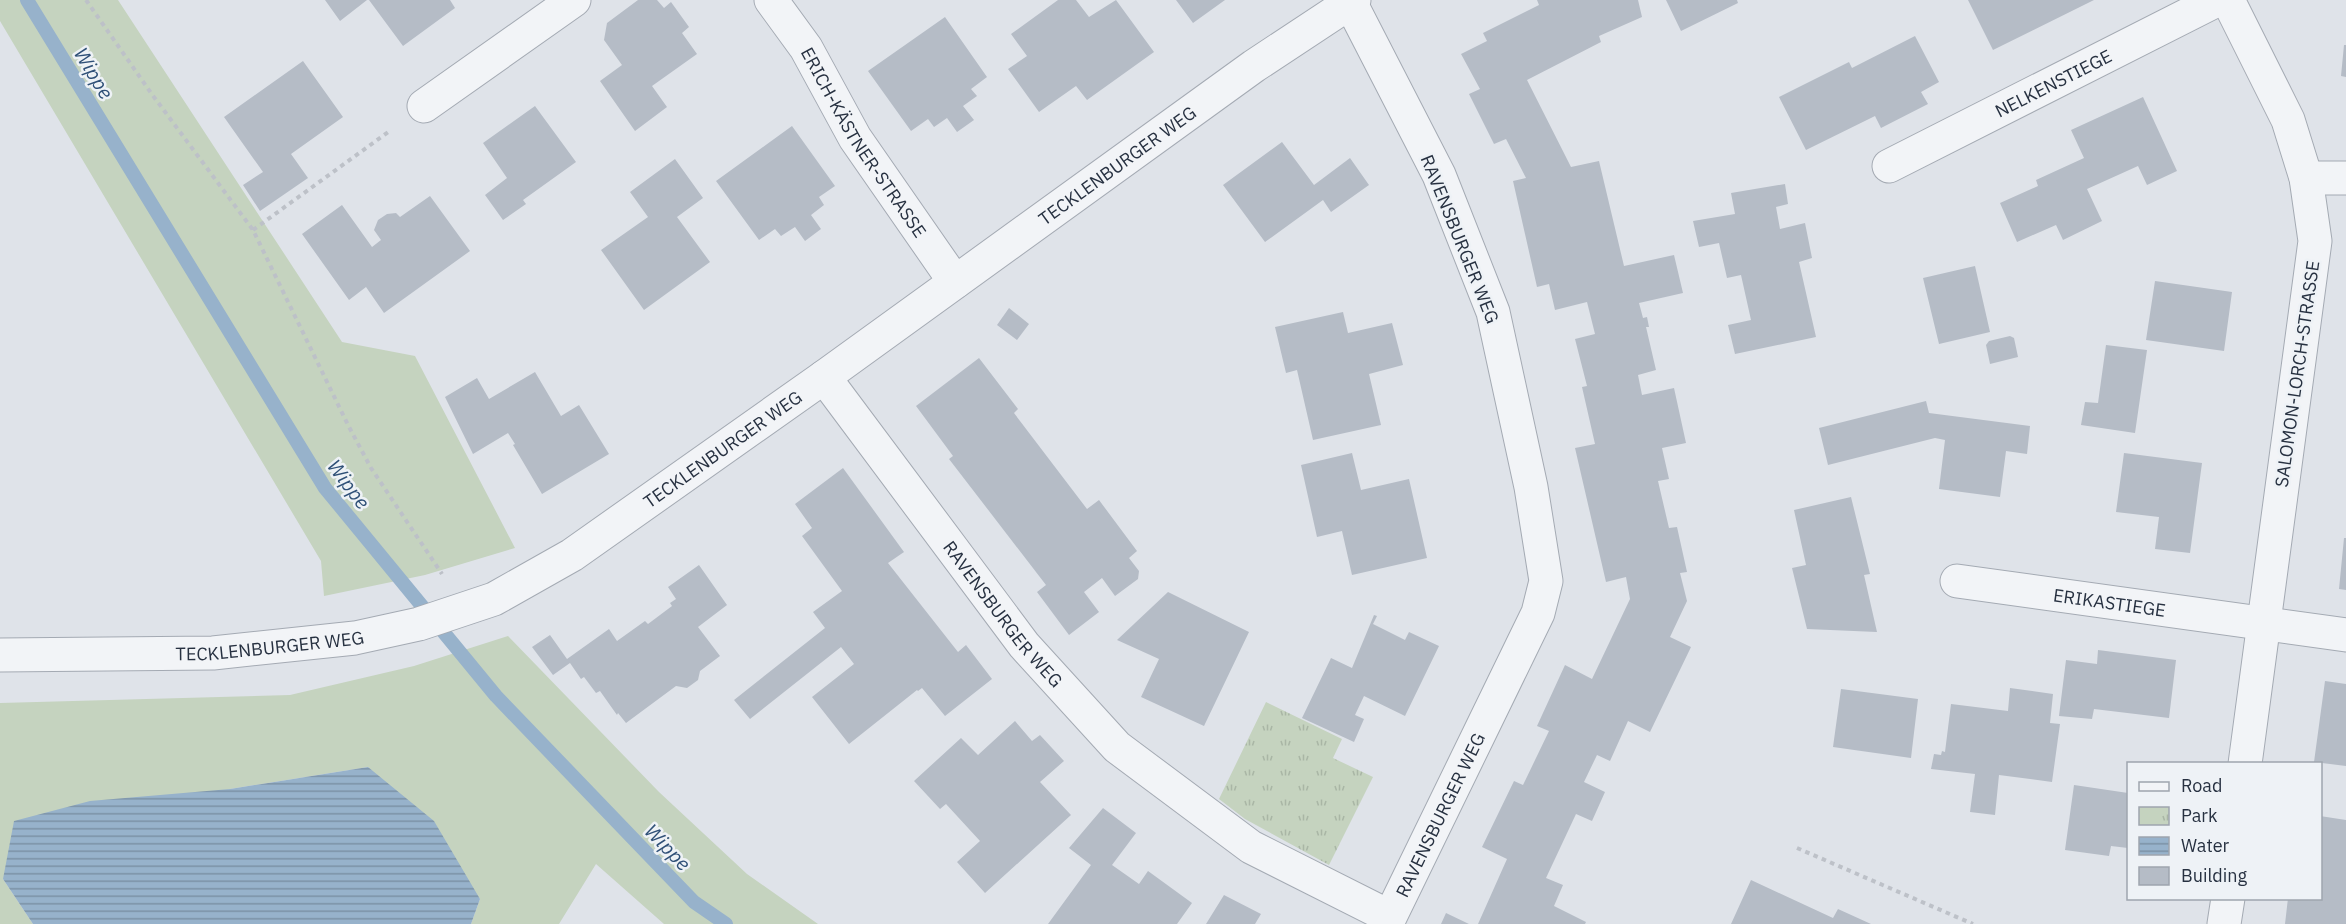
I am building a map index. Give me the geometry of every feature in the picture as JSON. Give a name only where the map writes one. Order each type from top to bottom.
[{"type":"street","points":[[424,106],[574,0]]},
{"type":"street","name":"ERICH-KÄSTNER-STRASSE","points":[[771,0],[806,48],[855,138],[955,282]]},
{"type":"street","name":"NELKENSTIEGE","points":[[1889,166],[2217,0]]},
{"type":"street","name":"SALOMON-LORCH-STRASSE","points":[[2228,0],[2288,120],[2306,178],[2315,241],[2245,762]]},
{"type":"street","name":"TECKLENBURGER WEG","points":[[0,656],[213,653],[355,638],[419,624],[494,599],[572,555],[824,377],[1254,66],[1352,1]]},
{"type":"street","name":"RAVENSBURGER WEG","points":[[824,377],[1024,645],[1116,747],[1251,847],[1390,917],[1538,613],[1546,581],[1532,487],[1493,312],[1438,175],[1352,1]]},
{"type":"street","points":[[2306,178],[2346,178]]},
{"type":"street","name":"ERIKASTIEGE","points":[[1957,581],[2346,635]]},
{"type":"street","points":[[2224,924],[2228,900]]},
{"type":"path","points":[[86,0],[151,93],[253,230],[348,426],[371,468],[428,556],[447,580]]},
{"type":"path","points":[[253,230],[424,106]]},
{"type":"path","points":[[1797,848],[1973,924]]},
{"type":"green space","points":[[0,0],[118,0],[342,342],[415,356],[515,548],[425,575],[324,596],[321,561],[0,21]]},
{"type":"green space","points":[[508,636],[659,792],[747,874],[818,924],[664,924],[596,864],[559,924],[471,924],[480,899],[368,767],[230,789],[3,879],[33,924],[0,924],[0,703],[290,695],[414,666]]},
{"type":"green space","points":[[1266,702],[1342,739],[1333,758],[1373,777],[1329,865],[1245,819],[1219,799]]},
{"type":"water","points":[[368,767],[434,821],[480,899],[471,924],[33,924],[3,879],[14,821],[90,801],[230,789]]},
{"type":"building","points":[[325,0],[367,0],[340,21]]},
{"type":"building","points":[[369,0],[450,0],[455,8],[403,46]]},
{"type":"building","points":[[638,0],[657,0],[664,8],[671,2],[689,27],[682,33],[697,54],[652,86],[667,107],[635,131],[600,81],[622,65],[604,40],[607,23]]},
{"type":"building","points":[[1058,0],[1076,0],[1089,17],[1116,0],[1154,52],[1087,100],[1076,86],[1039,112],[1008,69],[1027,56],[1011,34]]},
{"type":"building","points":[[1176,0],[1225,0],[1193,23]]},
{"type":"building","points":[[1537,0],[1638,0],[1642,17],[1599,36],[1601,42],[1527,80],[1571,167],[1599,161],[1624,266],[1674,255],[1683,293],[1639,303],[1643,318],[1647,317],[1649,327],[1646,327],[1656,370],[1638,375],[1642,395],[1674,388],[1686,443],[1662,448],[1669,479],[1658,481],[1669,528],[1677,527],[1687,572],[1680,573],[1687,601],[1670,637],[1691,647],[1650,732],[1628,721],[1610,761],[1597,755],[1584,782],[1605,792],[1592,821],[1576,814],[1546,878],[1563,885],[1554,906],[1586,922],[1585,924],[1478,924],[1507,859],[1482,847],[1514,781],[1523,785],[1549,731],[1537,726],[1565,665],[1592,679],[1630,599],[1626,577],[1606,582],[1575,448],[1595,444],[1582,387],[1587,386],[1575,339],[1595,334],[1587,302],[1555,310],[1549,284],[1537,287],[1513,181],[1526,178],[1506,139],[1494,144],[1469,94],[1480,89],[1461,54],[1487,41],[1483,33],[1539,5]]},
{"type":"building","points":[[1666,0],[1737,0],[1738,3],[1681,31]]},
{"type":"building","points":[[1968,0],[2094,0],[1993,50]]},
{"type":"building","points":[[945,17],[987,77],[971,89],[977,96],[963,106],[974,120],[957,132],[947,118],[934,127],[928,119],[911,131],[868,71]]},
{"type":"building","points":[[1915,36],[1939,82],[1921,92],[1928,104],[1881,128],[1875,116],[1806,150],[1779,97],[1849,62],[1852,68]]},
{"type":"building","points":[[2344,45],[2346,45],[2346,77],[2341,76]]},
{"type":"building","points":[[303,61],[343,117],[291,154],[308,178],[260,211],[243,185],[263,172],[224,117]]},
{"type":"building","points":[[2143,97],[2177,171],[2147,185],[2138,166],[2087,189],[2102,221],[2063,240],[2056,225],[2017,242],[2000,203],[2038,186],[2036,180],[2084,158],[2071,130]]},
{"type":"building","points":[[535,106],[576,162],[523,200],[526,204],[503,220],[485,195],[507,178],[483,143]]},
{"type":"building","points":[[792,126],[835,186],[819,197],[824,205],[811,215],[821,229],[805,241],[795,227],[781,236],[775,229],[759,240],[716,181]]},
{"type":"building","points":[[1282,142],[1314,185],[1350,158],[1369,185],[1331,212],[1323,200],[1265,242],[1223,185]]},
{"type":"building","points":[[675,159],[703,198],[677,217],[710,262],[644,310],[601,250],[648,217],[630,192]]},
{"type":"building","points":[[1785,184],[1788,204],[1776,207],[1780,229],[1805,223],[1812,258],[1799,262],[1816,337],[1735,354],[1728,325],[1751,320],[1741,275],[1727,278],[1719,243],[1699,247],[1693,221],[1735,214],[1731,193]]},
{"type":"building","points":[[430,196],[470,251],[384,313],[366,287],[349,300],[302,234],[342,205],[372,247],[381,240],[374,230],[378,220],[387,214],[396,213],[400,217]]},
{"type":"building","points":[[1975,266],[1990,332],[1939,344],[1923,278]]},
{"type":"building","points":[[2155,281],[2232,292],[2224,351],[2146,340]]},
{"type":"building","points":[[1009,308],[1029,324],[1017,340],[997,325]]},
{"type":"building","points":[[1343,312],[1348,333],[1392,323],[1403,365],[1369,374],[1381,425],[1313,440],[1297,370],[1286,373],[1275,327]]},
{"type":"building","points":[[2010,336],[2014,338],[2018,357],[1990,364],[1986,345],[1989,341]]},
{"type":"building","points":[[2106,345],[2147,350],[2135,433],[2081,425],[2085,402],[2098,403]]},
{"type":"building","points":[[979,358],[1018,409],[1014,413],[1087,509],[1099,500],[1137,551],[1129,558],[1139,571],[1138,579],[1115,596],[1102,578],[1084,592],[1099,612],[1069,635],[1037,592],[1046,585],[949,459],[953,456],[916,406]]},
{"type":"building","points":[[535,372],[561,416],[579,405],[609,454],[542,494],[508,433],[473,454],[445,397],[477,378],[489,399]]},
{"type":"building","points":[[1926,401],[1929,413],[2030,426],[2027,454],[2006,451],[2000,497],[1939,489],[1945,440],[1935,438],[1828,465],[1819,428]]},
{"type":"building","points":[[1352,453],[1361,490],[1409,479],[1427,558],[1352,575],[1342,531],[1317,537],[1301,465]]},
{"type":"building","points":[[2124,453],[2202,463],[2190,553],[2155,549],[2159,517],[2116,512]]},
{"type":"building","points":[[843,468],[904,552],[888,563],[958,652],[966,645],[992,679],[945,716],[922,688],[917,690],[849,744],[812,697],[854,664],[841,647],[750,719],[734,700],[825,628],[813,612],[842,591],[802,536],[812,528],[795,504]]},
{"type":"building","points":[[1851,497],[1870,574],[1864,575],[1877,632],[1807,629],[1792,568],[1806,565],[1794,510]]},
{"type":"building","points":[[2344,538],[2346,538],[2346,590],[2339,589]]},
{"type":"building","points":[[699,565],[727,605],[698,627],[720,656],[700,671],[698,680],[687,688],[676,686],[626,723],[618,713],[617,715],[600,691],[596,693],[584,677],[581,679],[570,663],[553,675],[532,647],[550,635],[567,659],[609,629],[617,641],[645,621],[648,624],[672,606],[670,603],[676,599],[668,587]]},
{"type":"building","points":[[1168,592],[1249,632],[1204,726],[1141,697],[1159,659],[1117,640]]},
{"type":"building","points":[[1374,615],[1377,616],[1373,624],[1405,640],[1409,632],[1439,646],[1405,716],[1364,696],[1355,715],[1364,719],[1354,742],[1302,718],[1331,658],[1352,668]]},
{"type":"building","points":[[2098,650],[2176,660],[2169,718],[2094,709],[2092,719],[2059,716],[2066,660],[2097,664]]},
{"type":"building","points":[[2325,681],[2346,684],[2346,766],[2314,762]]},
{"type":"building","points":[[2010,688],[2053,694],[2050,723],[2060,724],[2052,782],[1999,775],[1995,815],[1970,812],[1975,774],[1931,769],[1934,754],[1941,755],[1942,751],[1945,752],[1951,704],[2008,711]]},
{"type":"building","points":[[1841,689],[1918,699],[1911,758],[1833,747]]},
{"type":"building","points":[[1015,721],[1032,741],[1040,735],[1064,761],[1040,782],[1071,815],[985,893],[957,862],[980,841],[946,804],[940,809],[914,781],[961,738],[978,755]]},
{"type":"building","points":[[2074,785],[2127,793],[2127,848],[2111,846],[2109,856],[2065,850]]},
{"type":"building","points":[[1103,808],[1136,833],[1112,865],[1139,884],[1148,871],[1192,903],[1177,924],[1048,924],[1091,865],[1069,848]]},
{"type":"building","points":[[2322,816],[2346,820],[2346,924],[2285,924],[2288,900],[2322,900]]},
{"type":"building","points":[[1751,880],[1833,918],[1838,909],[1871,924],[1731,924]]},
{"type":"building","points":[[1224,895],[1261,914],[1255,924],[1206,924]]},
{"type":"building","points":[[1446,913],[1469,924],[1441,924]]},
{"type":"waterway","name":"Wippe","points":[[27,0],[325,488],[496,696],[694,902],[726,924]]}]
